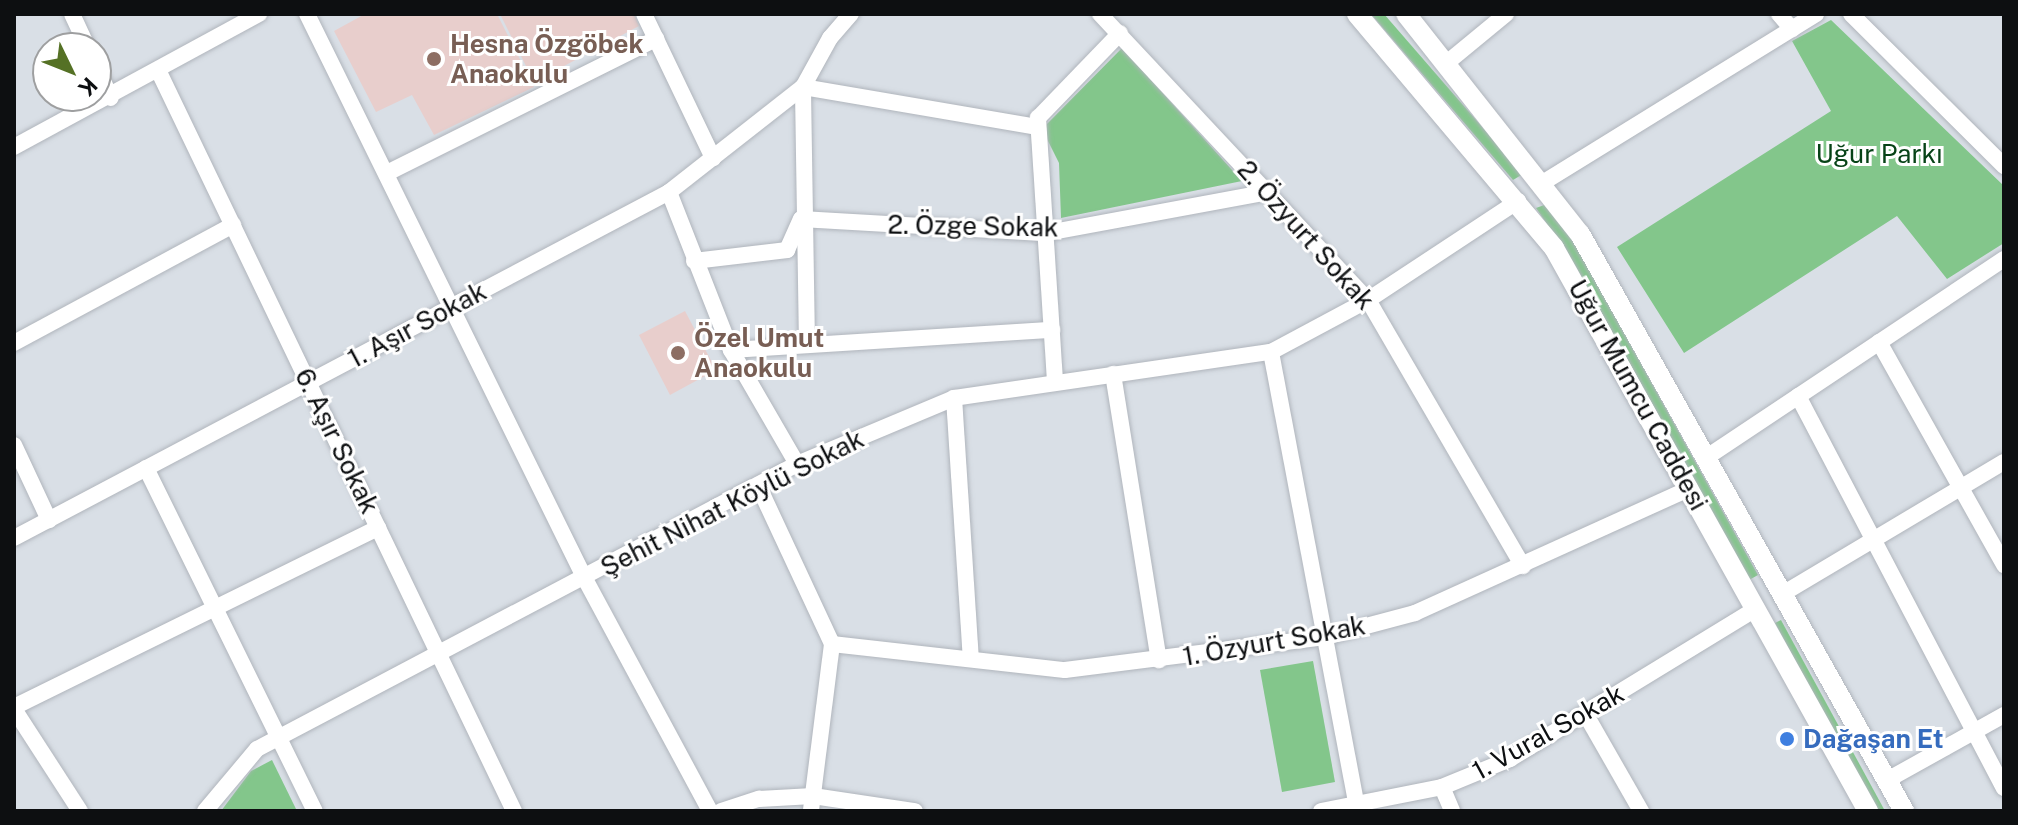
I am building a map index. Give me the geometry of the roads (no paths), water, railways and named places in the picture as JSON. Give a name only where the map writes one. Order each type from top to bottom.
[{"type":"street","points":[[112,97],[259,14]]},
{"type":"street","points":[[307,14],[584,577],[710,811]]},
{"type":"street","points":[[644,14],[713,158]]},
{"type":"street","points":[[807,345],[801,219],[803,87],[830,38],[851,14]]},
{"type":"street","name":"2. Özyurt Sokak","points":[[1100,14],[1368,300],[1523,566]]},
{"type":"street","name":"Uğur Mumcu Caddesi","points":[[1357,14],[1518,201],[1577,285],[1868,811]]},
{"type":"street","name":"Uğur Mumcu Caddesi","points":[[1406,14],[1449,61],[1544,182],[1580,234],[1889,779],[1904,811]]},
{"type":"street","points":[[1449,61],[1506,14]]},
{"type":"street","points":[[1779,14],[1792,29]]},
{"type":"street","points":[[1518,201],[1816,14]]},
{"type":"street","points":[[1851,14],[2004,166]]},
{"type":"street","points":[[1055,381],[1038,118],[1120,33]]},
{"type":"street","points":[[387,173],[656,39]]},
{"type":"street","name":"6. Aşır Sokak","points":[[159,72],[514,811]]},
{"type":"street","points":[[803,87],[1038,127]]},
{"type":"street","name":"1. Aşır Sokak","points":[[14,538],[669,192],[803,87]]},
{"type":"street","points":[[14,147],[83,112]]},
{"type":"street","points":[[669,192],[731,350],[797,464]]},
{"type":"street","name":"2. Özge Sokak","points":[[801,219],[1047,233],[1269,192]]},
{"type":"street","name":"Şehit Nihat Köylü Sokak","points":[[205,811],[257,749],[797,464],[954,398],[1271,352],[1368,300],[1518,201]]},
{"type":"street","points":[[694,261],[787,250],[801,219]]},
{"type":"street","points":[[14,343],[233,225]]},
{"type":"street","points":[[1707,457],[2004,259]]},
{"type":"street","points":[[731,350],[1052,330]]},
{"type":"street","points":[[1879,342],[2004,565]]},
{"type":"street","points":[[1271,352],[1358,808]]},
{"type":"street","points":[[1113,374],[1159,660]]},
{"type":"street","points":[[1798,396],[1872,542],[2004,788]]},
{"type":"street","points":[[954,398],[971,658]]},
{"type":"street","points":[[14,445],[49,520]]},
{"type":"street","points":[[1756,609],[2004,462]]},
{"type":"street","points":[[146,468],[315,811]]},
{"type":"street","points":[[758,485],[832,644],[812,804]]},
{"type":"street","name":"1. Özyurt Sokak","points":[[832,644],[1065,670],[1325,637],[1415,613],[1690,488]]},
{"type":"street","points":[[80,811],[14,708],[378,528]]},
{"type":"street","name":"1. Vural Sokak","points":[[1321,811],[1358,808],[1442,787],[1510,759],[1756,609]]},
{"type":"street","points":[[1586,715],[1641,811]]},
{"type":"street","points":[[1889,779],[2004,715]]},
{"type":"street","points":[[1442,787],[1452,811]]},
{"type":"street","points":[[721,811],[759,799],[915,811]]},
{"type":"place","name":"Hesna Özgöbek Anaokulu","points":[[434,59]]},
{"type":"place","name":"Özel Umut Anaokulu","points":[[678,353]]},
{"type":"place","name":"Dağaşan Et","points":[[1787,739]]},
{"type":"park label","name":"Uğur Parkı","points":[[1879,154]]}]
